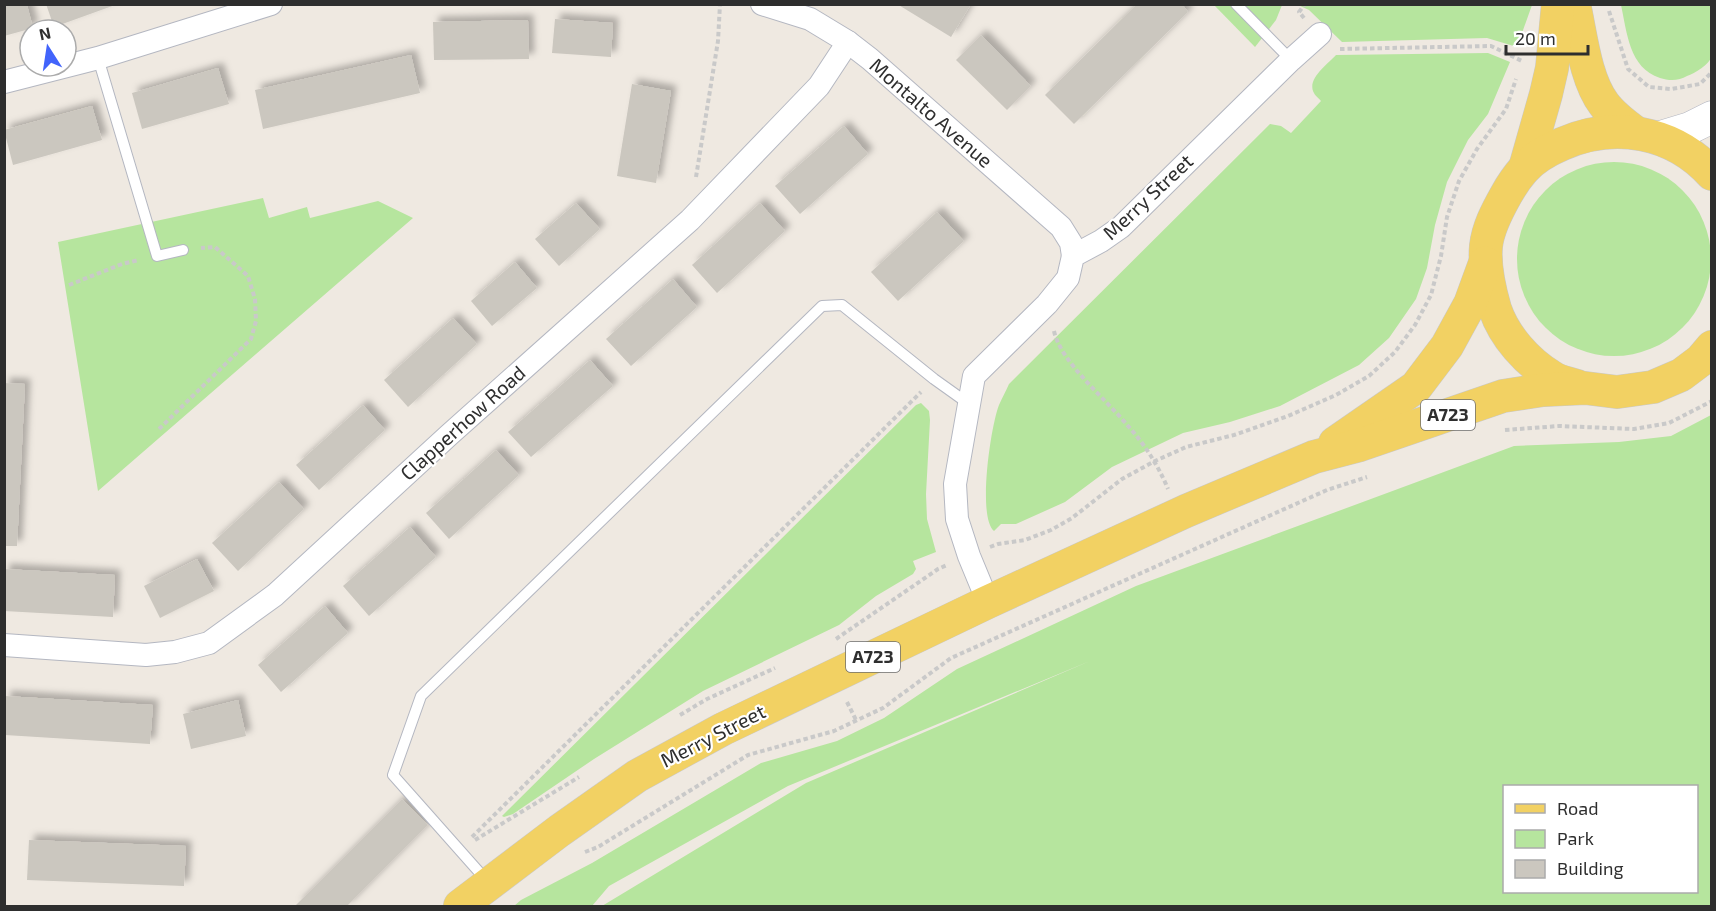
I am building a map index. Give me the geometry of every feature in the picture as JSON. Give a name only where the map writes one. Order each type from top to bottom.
[{"type":"main road","name":"A723","points":[[1525,168],[1552,68],[1557,4]]},
{"type":"main road","name":"A723","points":[[1574,4],[1588,68],[1603,103],[1617,118],[1646,135],[1684,151],[1712,174]]},
{"type":"main road","points":[[1646,135],[1690,128],[1712,117]]},
{"type":"main road","name":"A723","points":[[1585,388],[1553,378],[1519,351],[1499,322],[1485,263],[1486,244],[1491,225],[1511,186],[1525,168],[1549,150],[1576,138],[1610,131],[1646,135]]},
{"type":"main road","name":"A723","points":[[1314,457],[1416,387],[1447,346],[1470,304],[1485,263]]},
{"type":"main road","name":"A723","points":[[1314,457],[1360,445],[1503,396],[1543,390],[1585,388],[1617,392],[1653,387],[1681,375],[1708,355]]},
{"type":"main road","name":"Merry Street","points":[[460,906],[559,831],[637,776],[723,729],[988,602],[1180,514],[1314,457]]},
{"type":"street","points":[[4,82],[98,58],[271,4]]},
{"type":"street","name":"Montalto Avenue","points":[[762,4],[810,18],[870,59],[1061,227],[1071,243],[1073,256]]},
{"type":"street","name":"Merry Street","points":[[1073,256],[1121,227],[1320,34]]},
{"type":"street","name":"Clapperhow Road","points":[[4,645],[146,655],[175,652],[209,643],[275,595],[449,435],[690,220],[819,86],[848,42]]},
{"type":"street","points":[[988,602],[957,519],[955,484],[974,376],[1047,304],[1068,278],[1073,256]]},
{"type":"lane","points":[[1236,4],[1291,60]]},
{"type":"lane","points":[[98,58],[157,256],[183,250]]},
{"type":"lane","points":[[490,884],[393,775],[422,696],[822,306],[842,305],[934,379],[969,404]]},
{"type":"path","points":[[690,220],[718,41],[720,4]]},
{"type":"path","points":[[1606,4],[1628,69],[1649,87],[1671,89],[1700,84],[1712,72]]},
{"type":"path","points":[[1320,34],[1335,49],[1491,46],[1522,61]]},
{"type":"path","points":[[1519,69],[1528,52]]},
{"type":"path","points":[[834,641],[938,569],[998,544],[1025,540],[1050,530],[1072,518],[1122,479],[1155,461],[1186,447],[1234,435],[1288,416],[1336,395],[1369,376],[1395,352],[1431,295],[1441,256],[1447,217],[1459,181],[1477,149],[1506,109],[1517,77]]},
{"type":"path","points":[[159,429],[251,339],[256,321],[255,299],[248,276],[215,247],[183,250]]},
{"type":"path","points":[[69,285],[122,264],[157,256]]},
{"type":"path","points":[[1047,304],[1056,339],[1071,362],[1128,426],[1155,461],[1180,514]]},
{"type":"path","points":[[1414,325],[1447,346]]},
{"type":"path","points":[[459,850],[934,379]]},
{"type":"path","points":[[1497,432],[1508,429],[1559,426],[1634,429],[1670,423],[1712,401]]},
{"type":"path","points":[[576,855],[598,847],[748,755],[834,731],[883,708],[951,658],[1327,490],[1372,475]]},
{"type":"path","points":[[676,717],[707,699],[781,665]]},
{"type":"path","points":[[459,850],[588,772]]},
{"type":"green space","points":[[1214,5],[1282,5],[1276,20],[1255,47]]},
{"type":"green space","points":[[1298,5],[1532,5],[1517,47],[1487,38],[1342,42],[1309,10]]},
{"type":"green space","points":[[1621,5],[1711,5],[1712,56],[1698,71],[1677,80],[1663,79],[1650,73],[1642,66],[1631,48]]},
{"type":"green space","points":[[1488,53],[1510,62],[1488,114],[1468,140],[1447,182],[1435,225],[1427,268],[1416,299],[1389,338],[1359,365],[1280,406],[1230,422],[1183,433],[1112,467],[1065,502],[1016,524],[1001,524],[994,531],[986,508],[989,450],[999,405],[1009,384],[1270,124],[1281,126],[1291,133],[1321,101],[1314,93],[1313,82],[1319,72],[1336,55]]},
{"type":"green space","points":[[1604,162],[1624,162],[1660,173],[1683,190],[1695,205],[1704,222],[1711,249],[1711,269],[1704,296],[1695,313],[1683,328],[1668,340],[1651,349],[1624,356],[1604,356],[1568,345],[1539,321],[1528,305],[1521,287],[1517,269],[1517,249],[1528,213],[1552,184],[1568,173],[1586,166]]},
{"type":"green space","points":[[263,198],[269,218],[307,207],[310,218],[378,201],[413,218],[98,491],[58,242]]},
{"type":"green space","points":[[921,403],[929,411],[930,420],[927,519],[936,552],[913,561],[916,569],[913,574],[876,596],[839,625],[703,691],[594,759],[513,814],[502,816],[916,405]]},
{"type":"green space","points":[[1711,415],[1711,906],[602,906],[806,783],[1090,661],[788,786],[609,886],[592,906],[514,906],[521,900],[592,863],[761,763],[837,741],[884,718],[957,669],[1136,586],[1514,446],[1619,442],[1671,436]]},
{"type":"building","points":[[46,4],[115,4],[78,18],[51,18]]},
{"type":"building","points":[[897,4],[971,4],[951,37]]},
{"type":"building","points":[[1137,4],[1182,4],[1188,12],[1074,124],[1045,95]]},
{"type":"building","points":[[4,5],[27,5],[30,18],[18,18],[18,32],[4,36]]},
{"type":"building","points":[[555,19],[613,23],[611,57],[552,53]]},
{"type":"building","points":[[528,20],[529,59],[434,60],[433,22]]},
{"type":"building","points":[[981,35],[1031,86],[1007,110],[956,60]]},
{"type":"building","points":[[411,55],[420,93],[263,129],[255,90]]},
{"type":"building","points":[[218,68],[229,104],[142,129],[132,93]]},
{"type":"building","points":[[632,84],[671,91],[656,183],[617,176]]},
{"type":"building","points":[[92,106],[102,140],[13,165],[4,130]]},
{"type":"building","points":[[844,126],[868,154],[800,214],[775,186]]},
{"type":"building","points":[[576,203],[600,229],[559,266],[535,239]]},
{"type":"building","points":[[760,203],[785,231],[717,293],[692,265]]},
{"type":"building","points":[[937,212],[964,241],[898,301],[871,272]]},
{"type":"building","points":[[515,262],[537,288],[492,326],[471,301]]},
{"type":"building","points":[[673,279],[697,307],[631,366],[606,339]]},
{"type":"building","points":[[453,318],[477,344],[408,407],[384,380]]},
{"type":"building","points":[[590,360],[613,386],[531,457],[508,432]]},
{"type":"building","points":[[4,383],[25,384],[17,546],[4,546]]},
{"type":"building","points":[[363,405],[385,430],[319,490],[296,465]]},
{"type":"building","points":[[496,450],[519,475],[449,539],[426,513]]},
{"type":"building","points":[[279,482],[304,509],[238,571],[212,543]]},
{"type":"building","points":[[410,527],[436,557],[369,616],[343,586]]},
{"type":"building","points":[[197,559],[214,591],[160,618],[144,586]]},
{"type":"building","points":[[4,569],[115,575],[113,617],[4,611]]},
{"type":"building","points":[[325,606],[348,633],[281,692],[258,665]]},
{"type":"building","points":[[5,696],[153,705],[150,744],[5,735]]},
{"type":"building","points":[[238,700],[246,736],[191,749],[183,714]]},
{"type":"building","points":[[402,799],[428,825],[347,906],[295,906]]},
{"type":"building","points":[[29,840],[186,846],[184,886],[27,880]]}]
